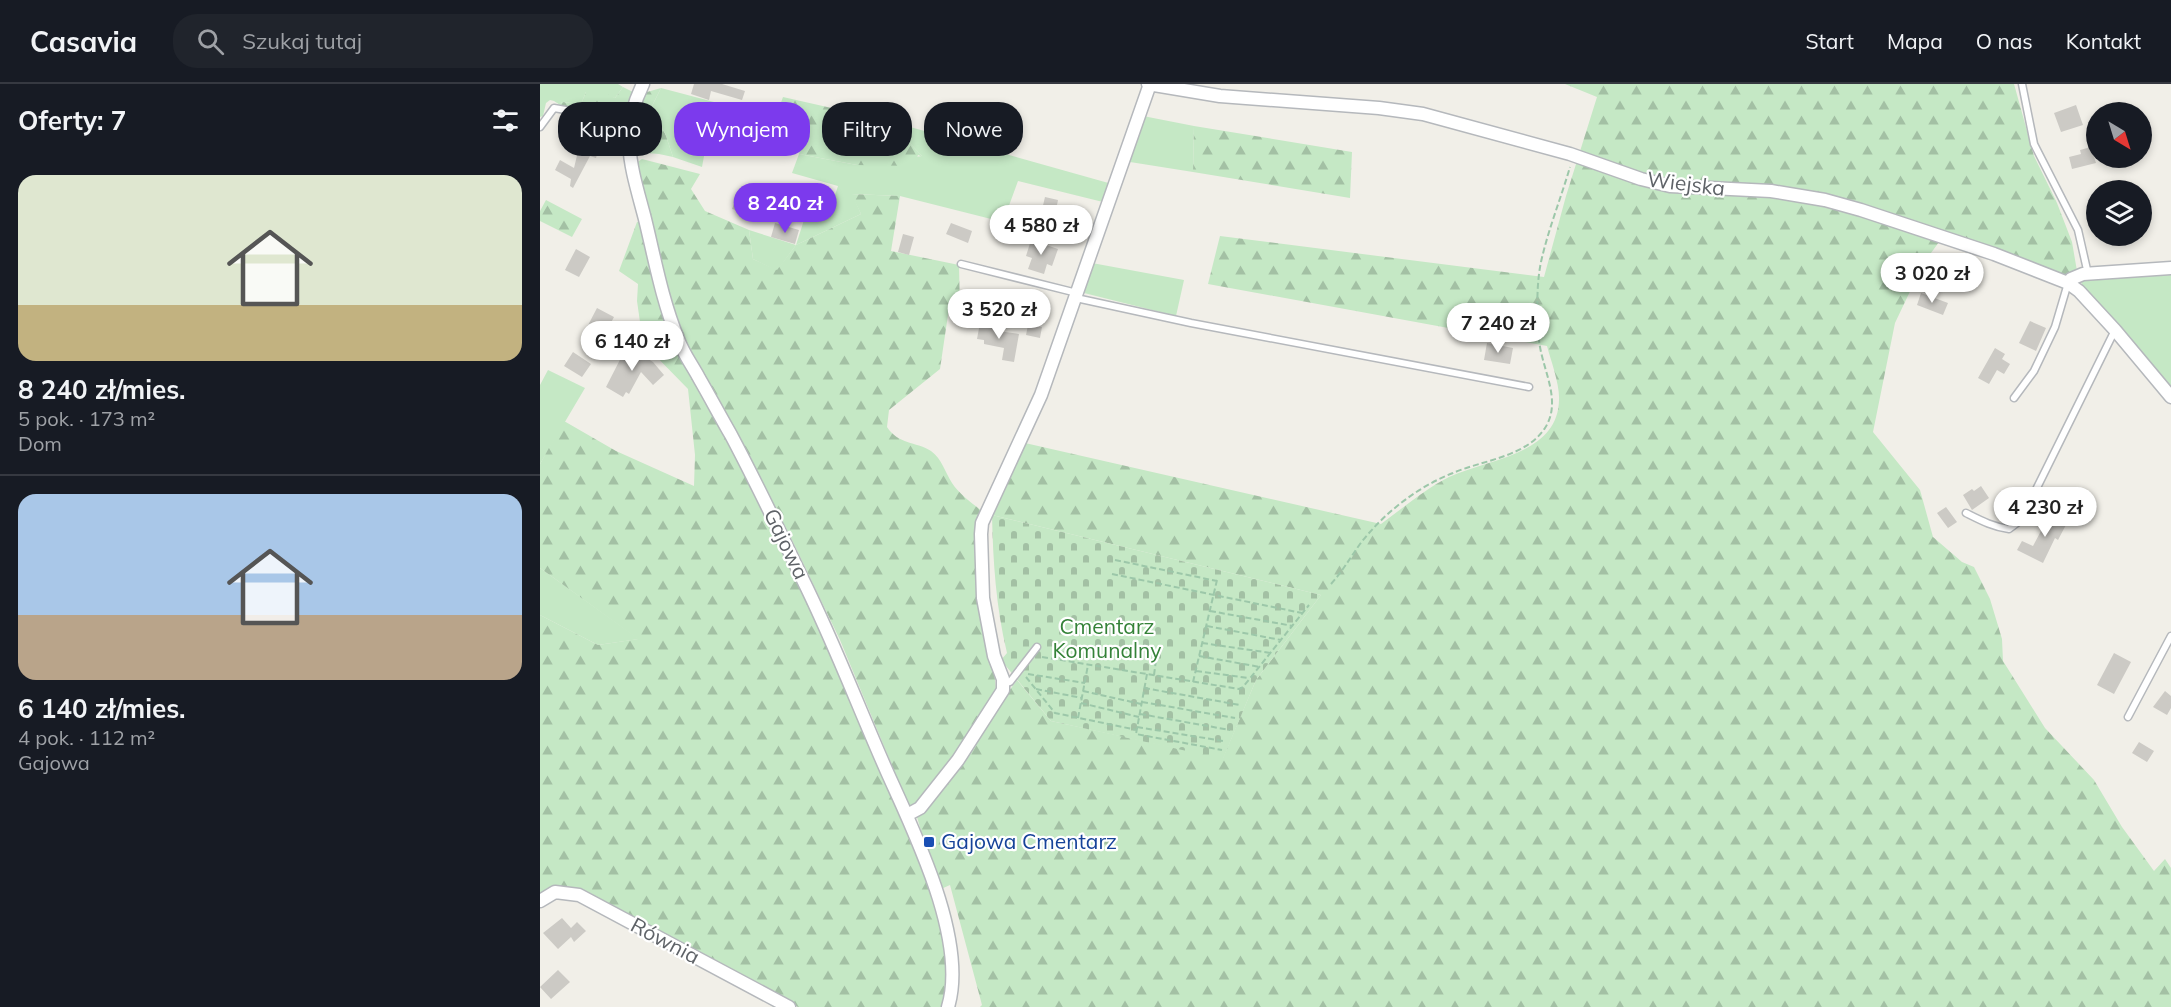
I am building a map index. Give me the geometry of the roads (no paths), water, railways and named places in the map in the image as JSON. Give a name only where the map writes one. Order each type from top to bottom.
[{"type":"street","name":"Gajowa","points":[[635,102],[643,84]]},
{"type":"street","points":[[907,815],[920,808],[958,760],[1001,694],[1004,684],[994,656],[983,598],[981,529],[991,502],[1037,405],[1149,84]]},
{"type":"street","name":"Wiejska","points":[[1149,84],[1220,96],[1378,108],[1423,114],[1573,155],[1641,180],[1670,186],[1771,191],[1825,200],[1861,210],[1994,254],[2068,283],[2079,291],[2115,330],[2171,397]]},
{"type":"street","name":"Gajowa","points":[[631,156],[661,288],[679,342],[748,468],[804,581],[850,682],[926,863],[944,921],[952,970],[948,1007]]},
{"type":"street","points":[[2068,283],[2076,276],[2088,274],[2171,268]]},
{"type":"street","name":"Równia","points":[[540,901],[555,892],[579,895],[789,1007]]},
{"type":"lane","points":[[2022,84],[2034,144],[2078,230],[2088,274]]},
{"type":"lane","points":[[540,127],[554,108],[558,109]]},
{"type":"lane","points":[[961,264],[1191,323],[1529,387]]},
{"type":"lane","points":[[2014,398],[2034,371],[2055,327],[2068,283]]},
{"type":"lane","points":[[1966,513],[1992,526],[2009,529],[2021,520],[2115,330]]},
{"type":"lane","points":[[2128,717],[2171,636]]},
{"type":"lane","points":[[1004,684],[1010,682],[1037,647]]},
{"type":"place","name":"Gajowa Cmentarz","points":[[929,842]]},
{"type":"park label","name":"Cmentarz Komunalny","points":[[1107,639]]}]
